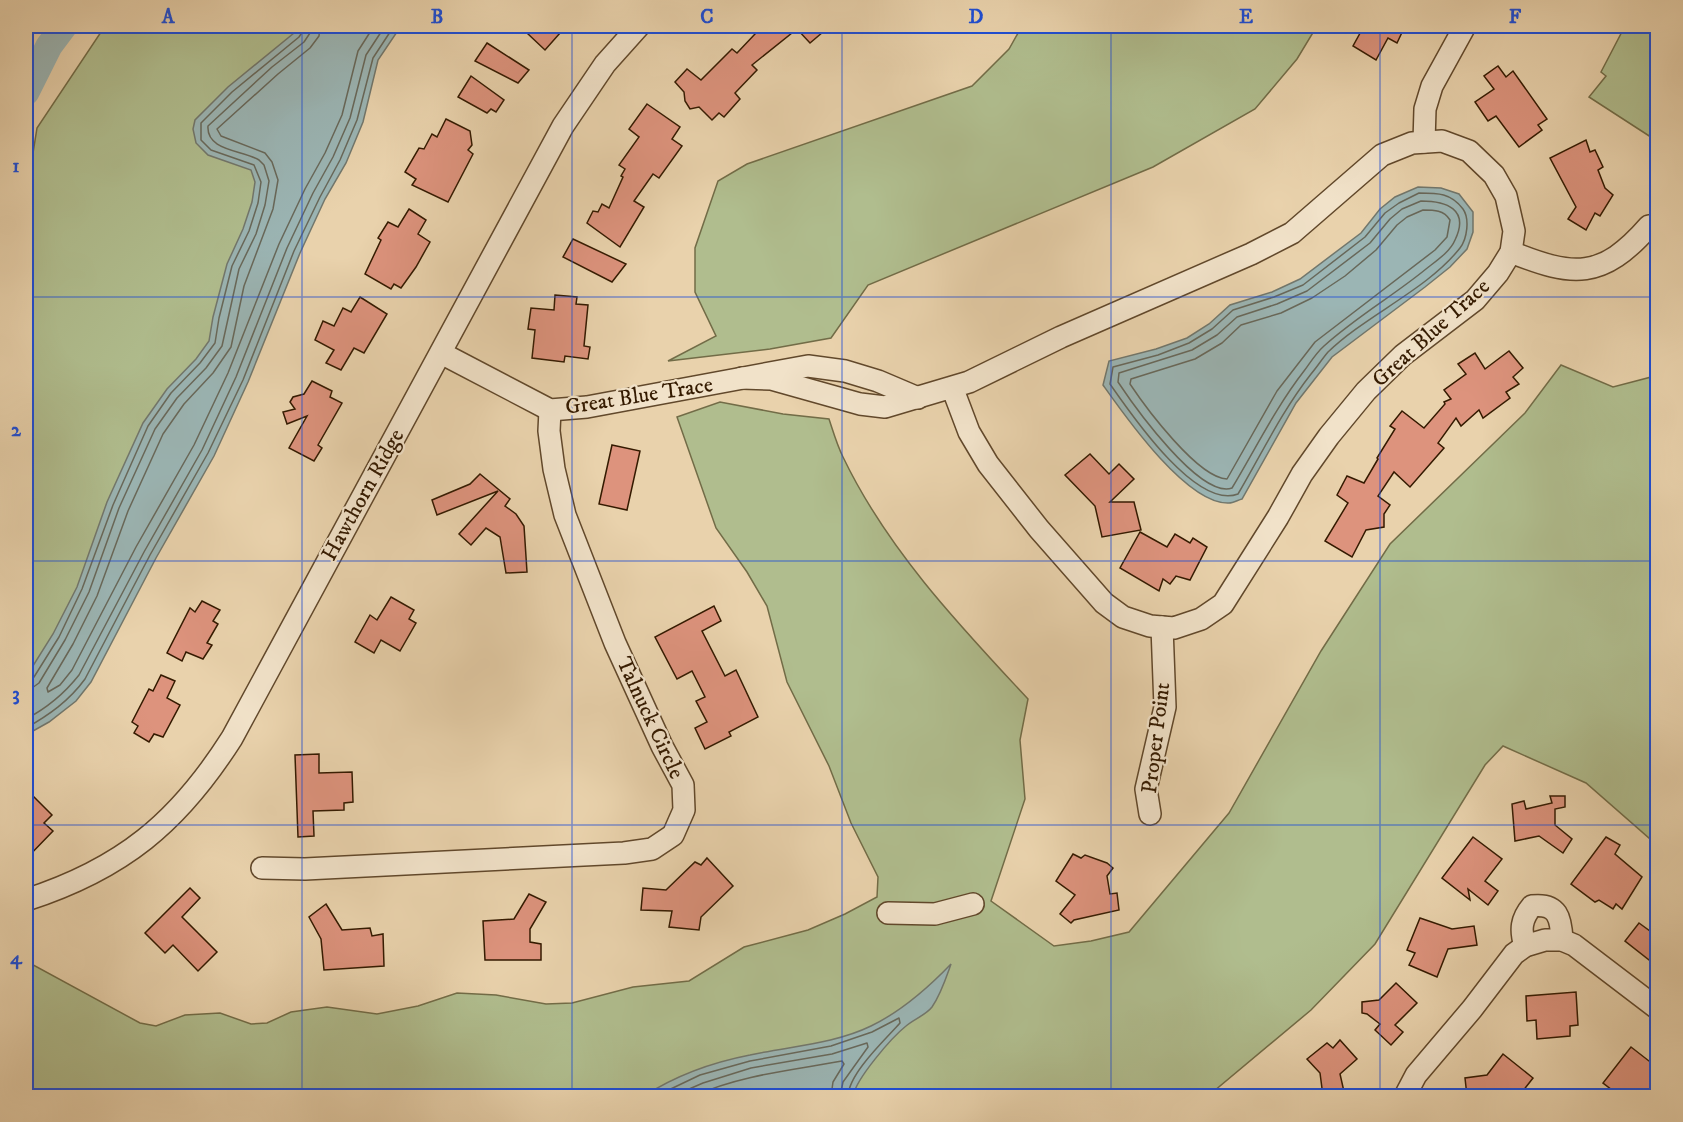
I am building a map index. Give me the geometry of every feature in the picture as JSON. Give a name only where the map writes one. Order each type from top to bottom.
[{"type":"street","name":"Hawthorn Ridge","points":[[26,900],[80,880],[127,853],[171,817],[204,779],[232,738],[563,126],[605,64],[639,26]]},
{"type":"street","points":[[1424,142],[1425,109],[1432,86],[1465,26]]},
{"type":"street","name":"Great Blue Trace","points":[[742,378],[771,379],[860,404],[885,407],[918,398],[952,387],[969,382],[1060,337],[1251,254],[1292,233],[1382,155],[1412,143],[1442,141],[1469,151],[1494,175],[1506,196],[1514,231],[1510,252],[1498,273],[1475,300],[1403,355],[1366,391],[1329,436],[1302,474],[1223,604],[1201,619],[1174,628],[1150,627],[1123,617],[1104,603],[1007,491],[988,464],[969,432],[952,387]]},
{"type":"street","points":[[1510,252],[1565,270],[1589,269],[1611,261],[1649,226]]},
{"type":"street","name":"Great Blue Trace","points":[[441,353],[550,410],[587,407],[808,366],[845,371],[878,381],[918,398]]},
{"type":"street","name":"Talnuck Circle","points":[[262,868],[305,869],[624,853],[652,849],[673,835],[684,810],[682,785],[615,643],[565,515],[554,469],[549,431],[550,410]]},
{"type":"street","name":"Proper Point","points":[[1150,814],[1146,789],[1165,707],[1162,627]]},
{"type":"street","points":[[888,913],[935,914],[973,904]]},
{"type":"street","points":[[1525,946],[1522,923],[1525,914],[1532,906],[1542,905],[1556,912],[1560,920],[1562,940]]},
{"type":"street","points":[[1404,1096],[1416,1075],[1472,1009],[1514,954],[1525,946],[1545,940],[1562,940],[1574,945],[1658,1009]]},
{"type":"green space","points":[[105,26],[382,26],[26,697],[26,197],[37,128]]},
{"type":"green space","points":[[1022,26],[1317,26],[1297,59],[1255,109],[1153,167],[868,285],[831,338],[770,349],[668,361],[716,336],[695,292],[695,248],[718,181],[747,164],[972,86],[1009,49]]},
{"type":"green space","points":[[1625,26],[1657,26],[1657,141],[1589,97],[1606,76],[1601,72]]},
{"type":"green space","points":[[1561,365],[1613,387],[1651,377],[1657,368],[1657,845],[1586,783],[1503,746],[1485,765],[1375,944],[1311,1010],[1208,1096],[26,1096],[26,961],[140,1023],[156,1026],[185,1015],[220,1013],[251,1024],[267,1023],[291,1012],[327,1007],[377,1014],[418,1006],[457,993],[496,995],[546,1004],[572,1003],[633,987],[689,981],[744,947],[808,930],[877,897],[878,877],[851,823],[829,766],[787,682],[767,606],[747,572],[716,528],[677,417],[720,402],[783,414],[829,419],[841,452],[861,491],[903,554],[926,585],[976,643],[1028,699],[1020,740],[1025,799],[991,901],[1054,946],[1091,941],[1129,932],[1229,813],[1321,651],[1390,544],[1525,413]]},
{"type":"water","points":[[300,26],[401,26],[378,60],[363,122],[346,163],[325,199],[300,253],[248,382],[214,456],[156,558],[91,682],[76,701],[49,722],[26,735],[26,677],[53,634],[77,587],[107,502],[143,423],[167,389],[196,359],[209,341],[227,264],[252,202],[255,182],[251,170],[208,155],[196,143],[193,129],[195,120],[228,87]]},
{"type":"water","points":[[1418,187],[1441,188],[1459,194],[1473,212],[1473,232],[1467,249],[1450,267],[1425,287],[1332,357],[1296,403],[1242,499],[1232,503],[1212,500],[1195,490],[1176,475],[1158,456],[1103,385],[1109,361],[1187,338],[1209,324],[1230,305],[1272,292],[1300,279],[1361,233],[1380,209],[1395,197]]},
{"type":"water","points":[[951,964],[932,1007],[906,1026],[883,1049],[860,1080],[853,1096],[644,1096],[682,1076],[709,1066],[750,1055],[827,1041],[871,1026],[914,999]]},
{"type":"building","points":[[534,26],[552,26],[560,33],[545,50],[527,33]]},
{"type":"building","points":[[748,26],[830,26],[810,43],[797,29],[752,65],[757,70],[735,93],[740,99],[724,117],[719,113],[712,120],[699,107],[690,109],[685,101],[684,92],[675,82],[687,69],[701,80],[732,49],[737,53],[755,34]]},
{"type":"building","points":[[1364,26],[1405,26],[1397,43],[1388,38],[1376,60],[1353,46]]},
{"type":"building","points":[[487,43],[529,70],[518,83],[475,61]]},
{"type":"building","points":[[1498,66],[1506,77],[1513,71],[1547,119],[1538,125],[1542,130],[1519,147],[1496,116],[1488,121],[1475,102],[1494,89],[1484,76]]},
{"type":"building","points":[[471,76],[504,100],[496,112],[491,109],[487,113],[458,97]]},
{"type":"building","points":[[647,104],[680,127],[672,139],[682,146],[659,178],[653,174],[634,201],[644,207],[620,247],[587,223],[593,211],[598,212],[602,204],[609,208],[625,169],[619,165],[639,137],[629,129]]},
{"type":"building","points":[[446,119],[470,131],[472,145],[468,150],[473,154],[448,202],[412,185],[416,179],[405,172],[419,148],[424,149],[432,134],[437,137]]},
{"type":"building","points":[[1586,140],[1590,152],[1595,150],[1603,167],[1598,170],[1605,188],[1613,195],[1600,216],[1595,213],[1586,230],[1568,219],[1576,207],[1550,158]]},
{"type":"building","points":[[409,209],[426,220],[418,234],[430,242],[401,288],[394,284],[391,289],[365,274],[381,240],[378,238],[388,222],[398,227]]},
{"type":"building","points":[[573,239],[626,264],[612,282],[563,257]]},
{"type":"building","points":[[555,295],[577,297],[576,304],[588,305],[584,346],[590,347],[588,359],[565,356],[564,362],[532,358],[535,330],[528,329],[531,308],[554,310]]},
{"type":"building","points":[[360,297],[387,314],[364,353],[354,348],[341,370],[326,363],[334,350],[315,340],[323,321],[334,326],[343,308],[351,312]]},
{"type":"building","points":[[1509,351],[1523,368],[1513,377],[1519,384],[1506,392],[1510,398],[1483,418],[1479,410],[1461,426],[1456,418],[1438,443],[1444,448],[1410,487],[1394,472],[1378,496],[1390,505],[1384,514],[1384,527],[1366,530],[1352,557],[1325,541],[1348,503],[1337,495],[1347,476],[1364,483],[1395,429],[1390,426],[1402,411],[1424,428],[1445,404],[1444,402],[1451,399],[1444,390],[1466,374],[1458,364],[1475,353],[1485,369]]},
{"type":"building","points":[[312,381],[332,391],[330,397],[342,403],[318,445],[322,448],[314,461],[289,448],[307,416],[287,424],[283,412],[295,409],[290,402],[293,397],[304,394]]},
{"type":"building","points":[[612,445],[640,451],[627,510],[599,504]]},
{"type":"building","points":[[1090,454],[1109,474],[1119,464],[1134,479],[1110,502],[1134,502],[1141,530],[1102,537],[1095,506],[1065,475]]},
{"type":"building","points":[[480,474],[510,499],[505,506],[516,514],[524,526],[527,572],[506,573],[500,537],[486,528],[471,545],[459,534],[498,491],[437,515],[432,500],[470,484]]},
{"type":"building","points":[[1140,532],[1167,547],[1175,534],[1190,543],[1193,538],[1207,547],[1190,580],[1176,576],[1170,584],[1163,579],[1159,591],[1120,568]]},
{"type":"building","points":[[391,597],[414,610],[409,619],[416,623],[400,651],[381,640],[374,653],[355,642],[370,615],[377,620]]},
{"type":"building","points":[[202,601],[220,610],[213,621],[218,624],[207,643],[212,645],[203,659],[186,652],[182,661],[167,653],[190,608],[195,612]]},
{"type":"building","points":[[714,606],[721,621],[702,631],[725,676],[736,670],[758,717],[729,732],[731,736],[705,749],[695,728],[707,722],[696,701],[705,697],[692,671],[677,679],[655,637]]},
{"type":"building","points":[[161,675],[175,681],[167,698],[180,705],[163,737],[154,734],[149,742],[134,733],[138,726],[132,722],[149,689],[153,691]]},
{"type":"building","points":[[319,754],[319,773],[352,772],[353,802],[344,803],[344,810],[313,811],[314,836],[298,837],[295,755]]},
{"type":"building","points":[[31,794],[52,815],[44,823],[53,831],[26,859],[26,800]]},
{"type":"building","points":[[1550,796],[1565,796],[1565,807],[1555,809],[1555,825],[1572,839],[1563,853],[1539,836],[1515,841],[1512,804],[1524,801],[1526,809],[1552,803]]},
{"type":"building","points":[[1473,837],[1502,859],[1485,881],[1498,891],[1488,905],[1468,889],[1470,900],[1442,878]]},
{"type":"building","points":[[1606,837],[1620,845],[1615,854],[1642,877],[1622,909],[1616,904],[1613,909],[1599,900],[1595,902],[1571,884]]},
{"type":"building","points":[[1073,854],[1081,858],[1085,855],[1107,863],[1113,868],[1107,876],[1110,894],[1117,893],[1119,910],[1074,920],[1071,923],[1060,914],[1075,895],[1056,881]]},
{"type":"building","points":[[707,858],[733,886],[701,917],[699,930],[669,927],[672,911],[641,910],[643,888],[666,890],[695,862],[701,865]]},
{"type":"building","points":[[190,888],[200,898],[182,917],[217,952],[198,971],[173,945],[165,953],[145,933]]},
{"type":"building","points":[[529,894],[546,902],[530,929],[530,942],[541,944],[541,960],[485,960],[483,921],[514,919]]},
{"type":"building","points":[[326,904],[342,930],[370,928],[372,936],[383,934],[384,966],[324,970],[321,939],[309,917]]},
{"type":"building","points":[[1420,918],[1452,929],[1474,926],[1477,945],[1448,949],[1437,977],[1409,965],[1415,953],[1407,950]]},
{"type":"building","points":[[1639,923],[1658,937],[1658,967],[1625,941]]},
{"type":"building","points":[[1396,983],[1417,1003],[1395,1025],[1403,1032],[1391,1045],[1375,1030],[1380,1024],[1362,1013],[1362,1002],[1379,1000]]},
{"type":"building","points":[[1576,992],[1578,1025],[1570,1026],[1570,1036],[1537,1039],[1536,1020],[1527,1021],[1526,996]]},
{"type":"building","points":[[1340,1040],[1357,1059],[1340,1074],[1345,1096],[1323,1096],[1320,1073],[1307,1059],[1327,1043],[1333,1048]]},
{"type":"building","points":[[1631,1047],[1658,1068],[1658,1096],[1620,1096],[1603,1083]]},
{"type":"building","points":[[1503,1054],[1533,1078],[1519,1096],[1467,1096],[1465,1078],[1487,1075]]},
{"type":"waterway","points":[[26,92],[49,46],[64,26]]}]
